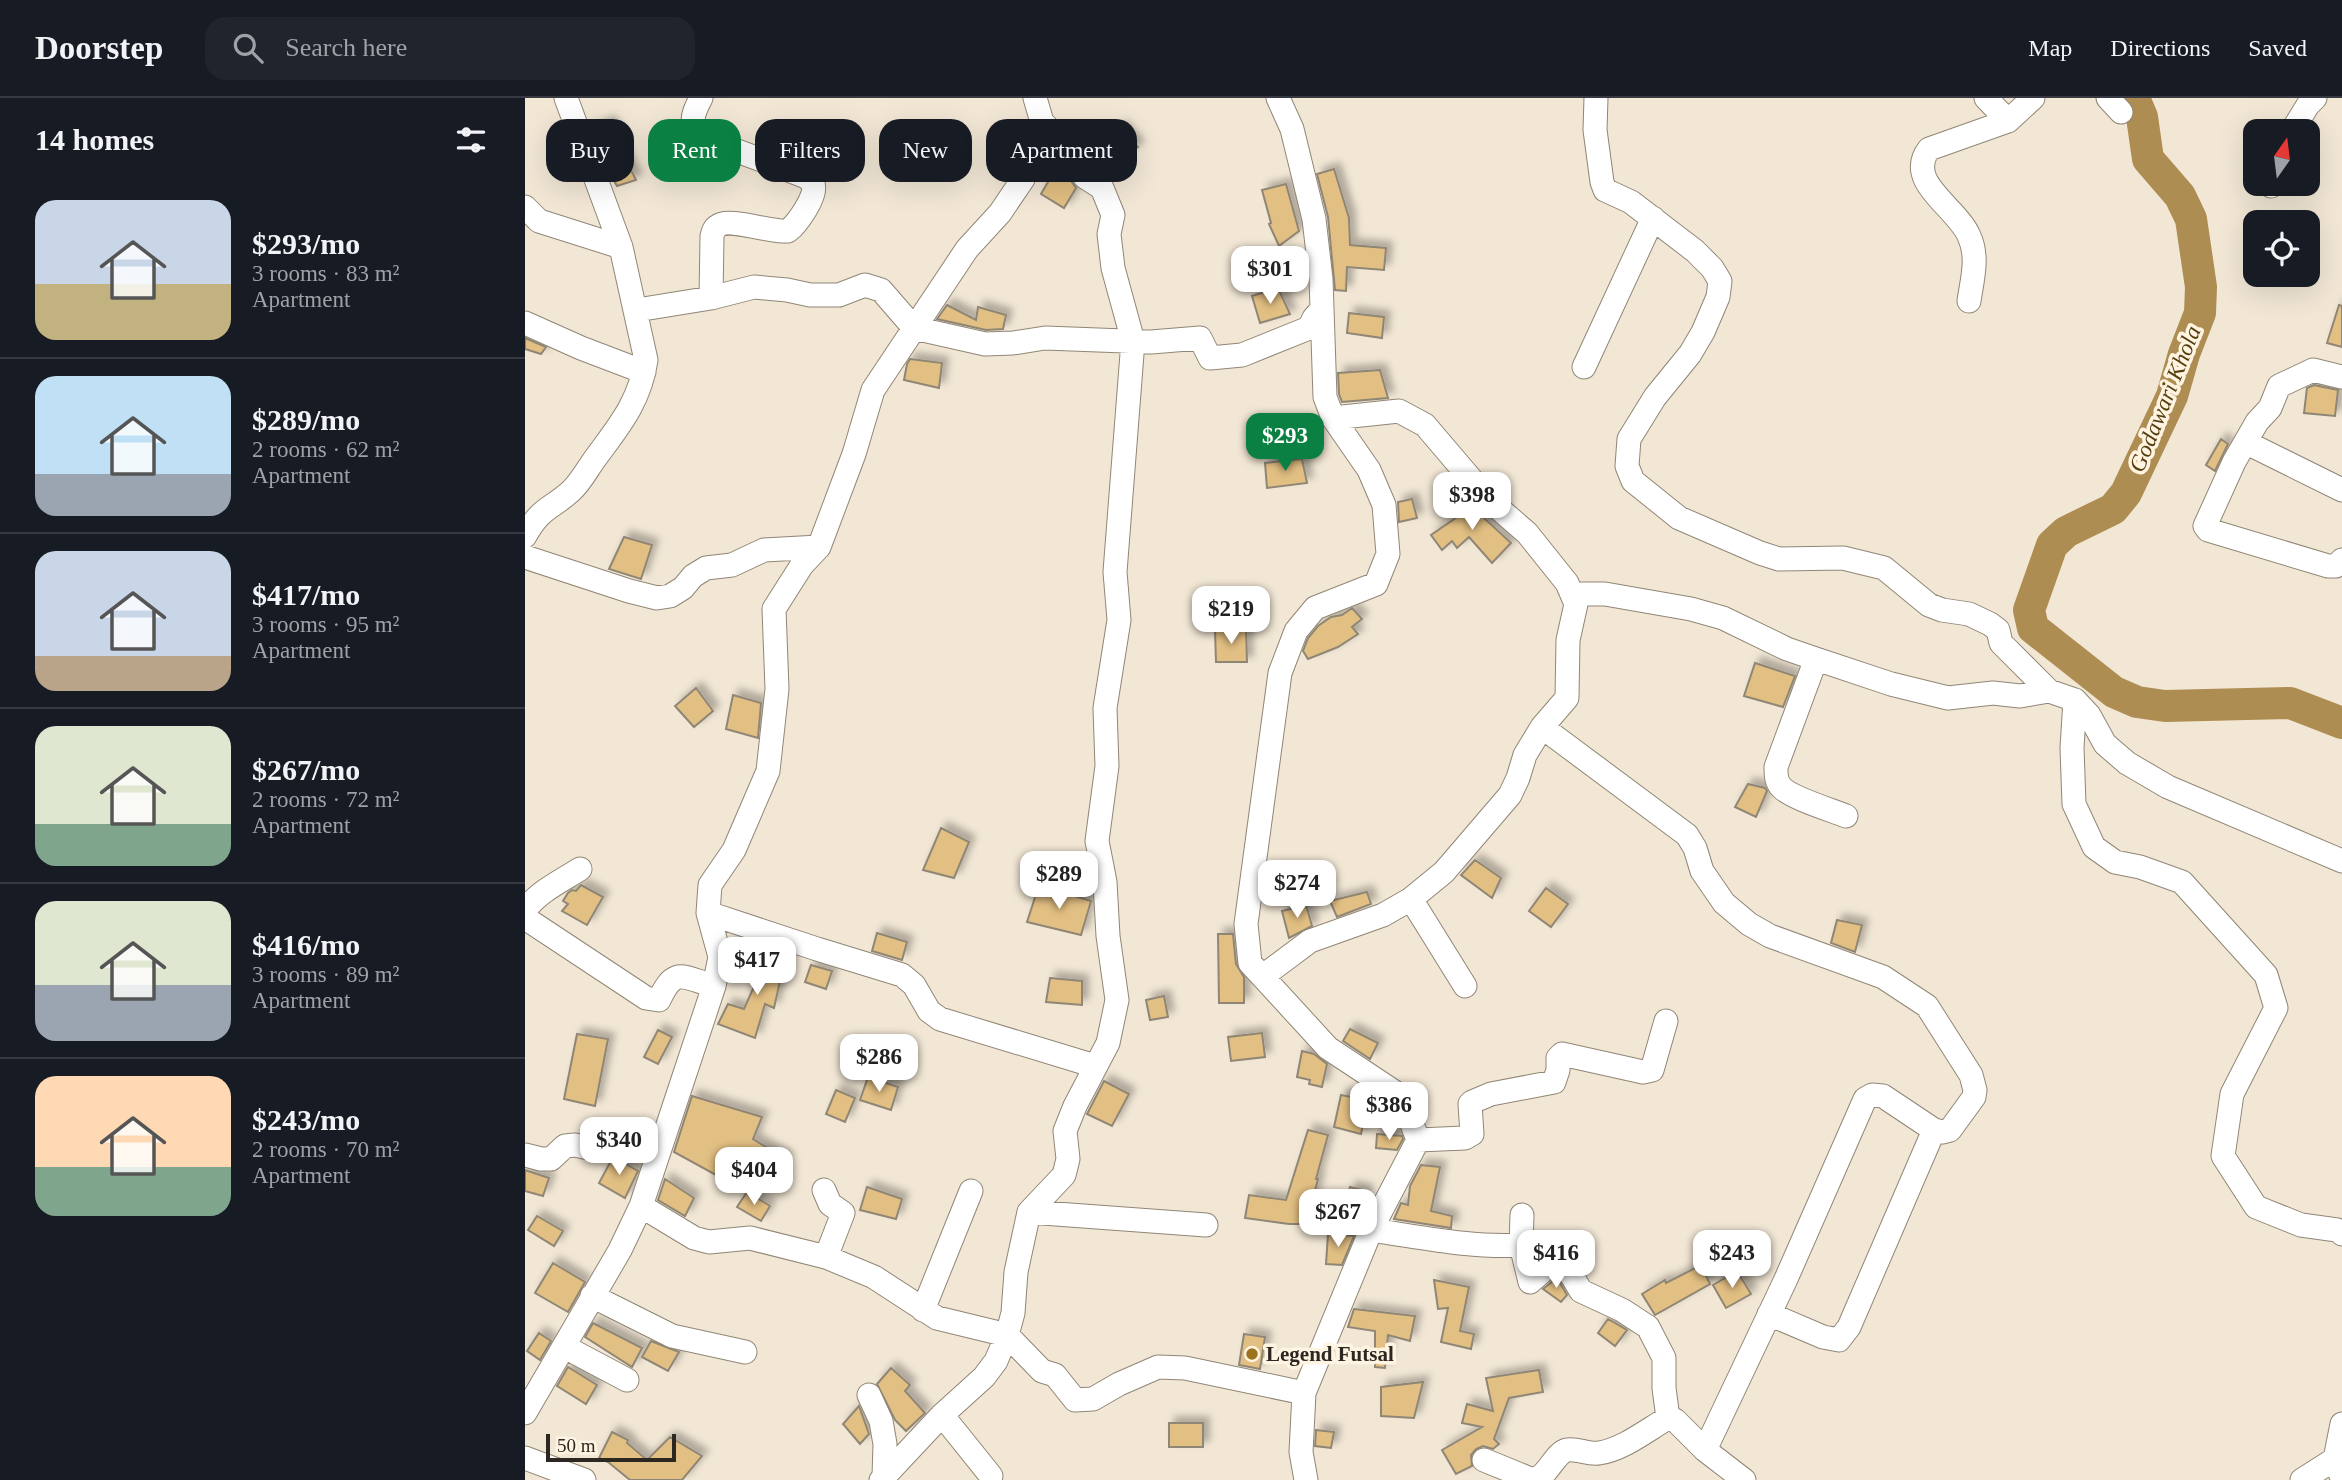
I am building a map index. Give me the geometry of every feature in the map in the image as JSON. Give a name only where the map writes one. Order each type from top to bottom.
[{"type":"street","points":[[525,536],[533,521],[546,508],[572,491],[630,411],[646,360],[621,247],[566,98]]},
{"type":"street","points":[[701,98],[694,111],[696,131],[708,140],[804,176],[814,187],[802,216],[788,231],[778,232],[729,223],[720,223],[715,228],[712,236],[711,298]]},
{"type":"street","points":[[1278,98],[1292,129],[1314,219],[1325,397],[1333,418],[1369,470],[1384,505],[1388,554],[1376,584],[1315,608],[1296,631],[1280,673],[1246,924],[1250,963],[1328,1048],[1402,1097],[1417,1140],[1371,1230],[1304,1393],[1301,1452],[1306,1480]]},
{"type":"street","points":[[1596,98],[1595,130],[1605,190],[1631,202],[1695,251],[1712,268],[1720,281],[1718,297],[1703,332],[1690,354],[1655,397],[1629,439],[1626,466],[1633,481],[1679,518],[1760,554],[1779,559],[1843,558],[1884,568],[1929,605],[1969,614],[1990,624],[1998,631],[2001,643],[2049,691],[2075,700],[2089,715],[2105,744],[2127,763],[2168,787],[2342,861]]},
{"type":"street","points":[[1986,98],[2008,121]]},
{"type":"street","points":[[1969,301],[1975,257],[1970,237],[1960,220],[1928,186],[1921,171],[1923,157],[1929,149],[2008,121],[2033,98]]},
{"type":"street","points":[[2299,119],[2315,98]]},
{"type":"street","points":[[525,1413],[620,1250],[641,1206],[714,986],[720,957],[708,913],[710,885],[734,850],[768,771],[776,689],[774,609],[802,565],[819,547],[854,454],[873,390],[967,249],[1000,213],[1023,178],[1040,106]]},
{"type":"street","points":[[893,1475],[942,1415],[984,1377],[996,1361],[1013,1313],[1016,1272],[1028,1212],[1064,1175],[1068,1158],[1065,1131],[1108,1043],[1117,1000],[1108,936],[1105,882],[1097,841],[1107,766],[1105,708],[1119,620],[1115,572],[1133,341],[1113,268],[1109,234],[1113,215],[1110,206],[1102,188],[1085,177],[1040,106]]},
{"type":"street","points":[[525,207],[539,221],[621,247]]},
{"type":"street","points":[[1584,367],[1653,218]]},
{"type":"street","points":[[637,310],[711,298],[754,286],[810,295],[839,295],[865,285],[881,290],[914,328],[985,344],[1045,338],[1133,341],[1200,338],[1210,358],[1234,356],[1265,347],[1309,328],[1321,310]]},
{"type":"street","points":[[525,323],[644,372]]},
{"type":"street","points":[[2342,377],[2313,370],[2279,386],[2270,408],[2257,422],[2234,462],[2205,526],[2208,530],[2328,566],[2336,566],[2342,561]]},
{"type":"street","points":[[1263,976],[1310,942],[1383,915],[1411,900],[1444,872],[1510,795],[1525,755],[1542,727],[1567,698],[1568,640],[1576,604],[1567,583],[1527,533],[1488,499],[1425,425],[1399,411],[1333,418]]},
{"type":"street","points":[[2247,443],[2342,490]]},
{"type":"street","points":[[525,557],[629,591],[657,597],[670,596],[706,568],[732,565],[764,550],[819,547]]},
{"type":"street","points":[[1572,594],[1605,594],[1691,609],[1723,618],[1787,649],[1891,684],[1948,698],[1993,693],[2020,696],[2049,691]]},
{"type":"street","points":[[1816,659],[1776,767],[1776,777],[1781,788],[1846,816]]},
{"type":"street","points":[[2075,700],[2071,748],[2074,804],[2094,847],[2115,863],[2140,867],[2182,882],[2266,975],[2276,1007],[2232,1094],[2223,1156],[2256,1207],[2301,1225],[2337,1230],[2342,1234]]},
{"type":"street","points":[[1542,727],[1687,835],[1695,848],[1702,871],[1724,903],[1749,924],[1770,936],[1883,977],[1927,1006],[1971,1074],[1975,1090],[1974,1097],[1949,1130],[1942,1132],[1934,1130],[1883,1096],[1872,1095],[1865,1099],[1705,1450]]},
{"type":"street","points":[[525,910],[554,885],[580,869]]},
{"type":"street","points":[[1411,900],[1465,986]]},
{"type":"street","points":[[708,913],[902,975],[914,985],[929,1011],[940,1019],[1095,1066]]},
{"type":"street","points":[[525,918],[646,998],[659,1000],[668,981],[674,978],[683,977],[714,986]]},
{"type":"street","points":[[1417,1140],[1465,1138],[1472,1134],[1470,1104],[1491,1094],[1555,1082],[1558,1058],[1562,1054],[1643,1072],[1652,1070],[1666,1021]]},
{"type":"street","points":[[1769,1314],[1823,1338],[1839,1340],[1849,1328],[1934,1130]]},
{"type":"street","points":[[525,1155],[541,1160],[551,1159],[565,1146],[593,1149]]},
{"type":"street","points":[[824,1190],[830,1204],[843,1213],[826,1257]]},
{"type":"street","points":[[923,1310],[971,1191]]},
{"type":"street","points":[[641,1206],[694,1238],[709,1242],[750,1238],[826,1257],[874,1277],[937,1318],[1007,1335],[1042,1371],[1055,1375],[1075,1399],[1093,1399],[1158,1367],[1185,1368],[1304,1393]]},
{"type":"street","points":[[1028,1212],[1206,1225]]},
{"type":"street","points":[[1522,1215],[1521,1245],[1530,1282],[1560,1256],[1581,1291],[1622,1310],[1648,1327],[1664,1358],[1668,1418]]},
{"type":"street","points":[[1371,1230],[1445,1242],[1477,1243],[1490,1247],[1521,1245]]},
{"type":"street","points":[[593,1296],[672,1336],[745,1352]]},
{"type":"street","points":[[565,1347],[627,1380]]},
{"type":"street","points":[[869,1395],[881,1420],[884,1444],[893,1475]]},
{"type":"street","points":[[942,1415],[991,1476]]},
{"type":"street","points":[[1484,1460],[1534,1480],[1543,1476],[1560,1453],[1567,1450],[1596,1454],[1614,1450],[1668,1418],[1675,1420],[1705,1450],[1744,1480]]},
{"type":"street","points":[[2302,1480],[2340,1468],[2342,1424]]},
{"type":"street","points":[[525,1458],[584,1480]]},
{"type":"building","points":[[1334,169],[1349,218],[1350,245],[1386,248],[1384,270],[1347,267],[1346,291],[1335,290],[1328,217],[1317,174]]},
{"type":"building","points":[[1048,182],[1072,182],[1076,188],[1064,208],[1041,194]]},
{"type":"building","points":[[1286,184],[1299,231],[1279,246],[1269,224],[1271,223],[1262,190]]},
{"type":"building","points":[[1278,288],[1290,314],[1260,323],[1252,296]]},
{"type":"building","points":[[947,305],[976,320],[978,307],[1006,315],[1003,329],[986,330],[937,319]]},
{"type":"building","points":[[2339,305],[2342,306],[2342,347],[2327,343]]},
{"type":"building","points":[[1349,313],[1384,317],[1382,338],[1347,333]]},
{"type":"building","points":[[525,338],[546,347],[541,354],[525,349]]},
{"type":"building","points":[[910,359],[942,363],[939,388],[904,380]]},
{"type":"building","points":[[1380,370],[1388,398],[1342,402],[1338,373]]},
{"type":"building","points":[[2314,385],[2338,390],[2335,416],[2304,413],[2307,388]]},
{"type":"building","points":[[2221,439],[2228,444],[2215,471],[2206,465]]},
{"type":"building","points":[[1302,459],[1307,483],[1267,488],[1265,463]]},
{"type":"building","points":[[1412,499],[1417,518],[1399,522],[1398,502]]},
{"type":"building","points":[[1469,499],[1486,516],[1484,518],[1511,543],[1492,563],[1469,537],[1457,548],[1452,541],[1442,550],[1431,535],[1457,517],[1455,515]]},
{"type":"building","points":[[624,537],[652,545],[641,579],[609,569]]},
{"type":"building","points":[[1352,608],[1362,619],[1352,627],[1358,634],[1338,647],[1308,659],[1303,651],[1308,638],[1318,626]]},
{"type":"building","points":[[1246,629],[1247,662],[1216,662],[1215,630]]},
{"type":"building","points":[[1755,663],[1795,676],[1783,707],[1744,696]]},
{"type":"building","points":[[696,688],[713,711],[694,727],[675,706]]},
{"type":"building","points":[[733,695],[761,703],[758,738],[726,729]]},
{"type":"building","points":[[1748,784],[1765,788],[1767,791],[1756,817],[1735,807]]},
{"type":"building","points":[[941,828],[969,842],[954,878],[923,870]]},
{"type":"building","points":[[1475,860],[1501,878],[1492,898],[1461,875]]},
{"type":"building","points":[[581,885],[603,897],[587,925],[562,911],[568,904],[563,901],[568,893],[576,891]]},
{"type":"building","points":[[1039,885],[1091,901],[1081,935],[1027,922]]},
{"type":"building","points":[[1546,888],[1568,904],[1551,927],[1529,911]]},
{"type":"building","points":[[1367,892],[1371,904],[1337,917],[1330,901]]},
{"type":"building","points":[[1306,905],[1312,926],[1289,938],[1282,911]]},
{"type":"building","points":[[1837,920],[1862,925],[1855,952],[1831,943]]},
{"type":"building","points":[[877,933],[907,942],[902,960],[872,951]]},
{"type":"building","points":[[1218,934],[1233,934],[1236,964],[1244,977],[1244,1003],[1219,1003]]},
{"type":"building","points":[[766,947],[786,954],[774,1008],[765,1004],[755,1038],[718,1024],[728,1004],[744,1009],[761,971]]},
{"type":"building","points":[[811,965],[832,971],[826,989],[805,982]]},
{"type":"building","points":[[1050,978],[1082,981],[1082,1005],[1046,1002]]},
{"type":"building","points":[[1164,996],[1168,1017],[1150,1020],[1146,1000]]},
{"type":"building","points":[[1350,1029],[1378,1043],[1370,1059],[1343,1041]]},
{"type":"building","points":[[658,1030],[672,1037],[658,1064],[644,1057]]},
{"type":"building","points":[[1262,1033],[1265,1057],[1231,1061],[1228,1037]]},
{"type":"building","points":[[577,1034],[608,1039],[595,1106],[564,1099]]},
{"type":"building","points":[[853,1044],[881,1054],[873,1076],[845,1065]]},
{"type":"building","points":[[1302,1051],[1314,1054],[1327,1064],[1322,1087],[1297,1077]]},
{"type":"building","points":[[868,1077],[898,1087],[891,1110],[860,1100]]},
{"type":"building","points":[[1104,1081],[1129,1094],[1112,1126],[1087,1114]]},
{"type":"building","points":[[836,1090],[855,1098],[845,1122],[826,1114]]},
{"type":"building","points":[[1341,1095],[1368,1100],[1361,1134],[1334,1127]]},
{"type":"building","points":[[692,1096],[762,1117],[753,1139],[786,1159],[747,1192],[674,1152]]},
{"type":"building","points":[[1308,1130],[1328,1135],[1316,1179],[1312,1224],[1245,1218],[1249,1195],[1286,1200]]},
{"type":"building","points":[[1377,1134],[1402,1136],[1403,1139],[1397,1150],[1376,1148]]},
{"type":"building","points":[[613,1157],[638,1171],[625,1198],[599,1183]]},
{"type":"building","points":[[1421,1165],[1440,1167],[1431,1211],[1452,1216],[1451,1228],[1394,1219],[1401,1203],[1408,1205],[1410,1186]]},
{"type":"building","points":[[525,1170],[549,1178],[543,1196],[525,1191]]},
{"type":"building","points":[[665,1179],[694,1198],[685,1216],[658,1200]]},
{"type":"building","points":[[867,1187],[902,1199],[896,1219],[860,1210]]},
{"type":"building","points":[[1350,1187],[1367,1191],[1362,1213],[1345,1209]]},
{"type":"building","points":[[747,1192],[770,1206],[761,1221],[737,1207]]},
{"type":"building","points":[[537,1216],[563,1231],[554,1246],[528,1230]]},
{"type":"building","points":[[1328,1234],[1354,1236],[1342,1265],[1326,1264]]},
{"type":"building","points":[[553,1263],[585,1282],[568,1312],[535,1293]]},
{"type":"building","points":[[1701,1265],[1710,1284],[1655,1315],[1642,1294],[1665,1280],[1666,1283]]},
{"type":"building","points":[[1737,1271],[1751,1294],[1726,1308],[1713,1285]]},
{"type":"building","points":[[1557,1278],[1567,1295],[1561,1302],[1543,1289]]},
{"type":"building","points":[[1434,1280],[1469,1287],[1460,1331],[1474,1334],[1471,1349],[1441,1342],[1448,1308],[1438,1309]]},
{"type":"building","points":[[1354,1309],[1415,1316],[1410,1341],[1388,1335],[1385,1368],[1375,1367],[1375,1331],[1348,1327]]},
{"type":"building","points":[[1608,1319],[1627,1330],[1615,1346],[1598,1333]]},
{"type":"building","points":[[593,1323],[642,1348],[632,1367],[585,1337]]},
{"type":"building","points":[[539,1333],[551,1341],[540,1360],[527,1351]]},
{"type":"building","name":"Legend Futsal","points":[[1244,1334],[1265,1337],[1260,1369],[1239,1365]]},
{"type":"building","points":[[651,1341],[679,1352],[668,1371],[642,1357]]},
{"type":"building","points":[[568,1367],[597,1385],[586,1404],[557,1386]]},
{"type":"building","points":[[891,1368],[910,1385],[905,1391],[925,1413],[906,1431],[895,1420],[877,1384]]},
{"type":"building","points":[[1539,1370],[1543,1392],[1509,1398],[1494,1439],[1499,1444],[1493,1449],[1483,1446],[1476,1449],[1471,1455],[1472,1466],[1456,1474],[1442,1450],[1482,1427],[1462,1423],[1467,1404],[1493,1411],[1486,1378]]},
{"type":"building","points":[[1423,1382],[1414,1418],[1381,1416],[1381,1387]]},
{"type":"building","points":[[859,1406],[869,1434],[860,1444],[843,1424]]},
{"type":"building","points":[[1169,1423],[1203,1423],[1203,1447],[1169,1447]]},
{"type":"building","points":[[1316,1430],[1334,1432],[1331,1448],[1315,1446]]},
{"type":"building","points":[[612,1432],[628,1440],[627,1443],[647,1460],[670,1437],[702,1456],[682,1480],[630,1480],[599,1458]]},
{"type":"waterway","name":"Godawari Khola","points":[[2134,98],[2142,117],[2148,159],[2180,196],[2191,219],[2201,287],[2200,313],[2172,396],[2126,493],[2113,509],[2066,532],[2052,545],[2029,610],[2033,628],[2114,692],[2137,702],[2165,706],[2290,703],[2342,723]]},
{"type":"place","name":"Legend Futsal","points":[[1252,1354]]}]
